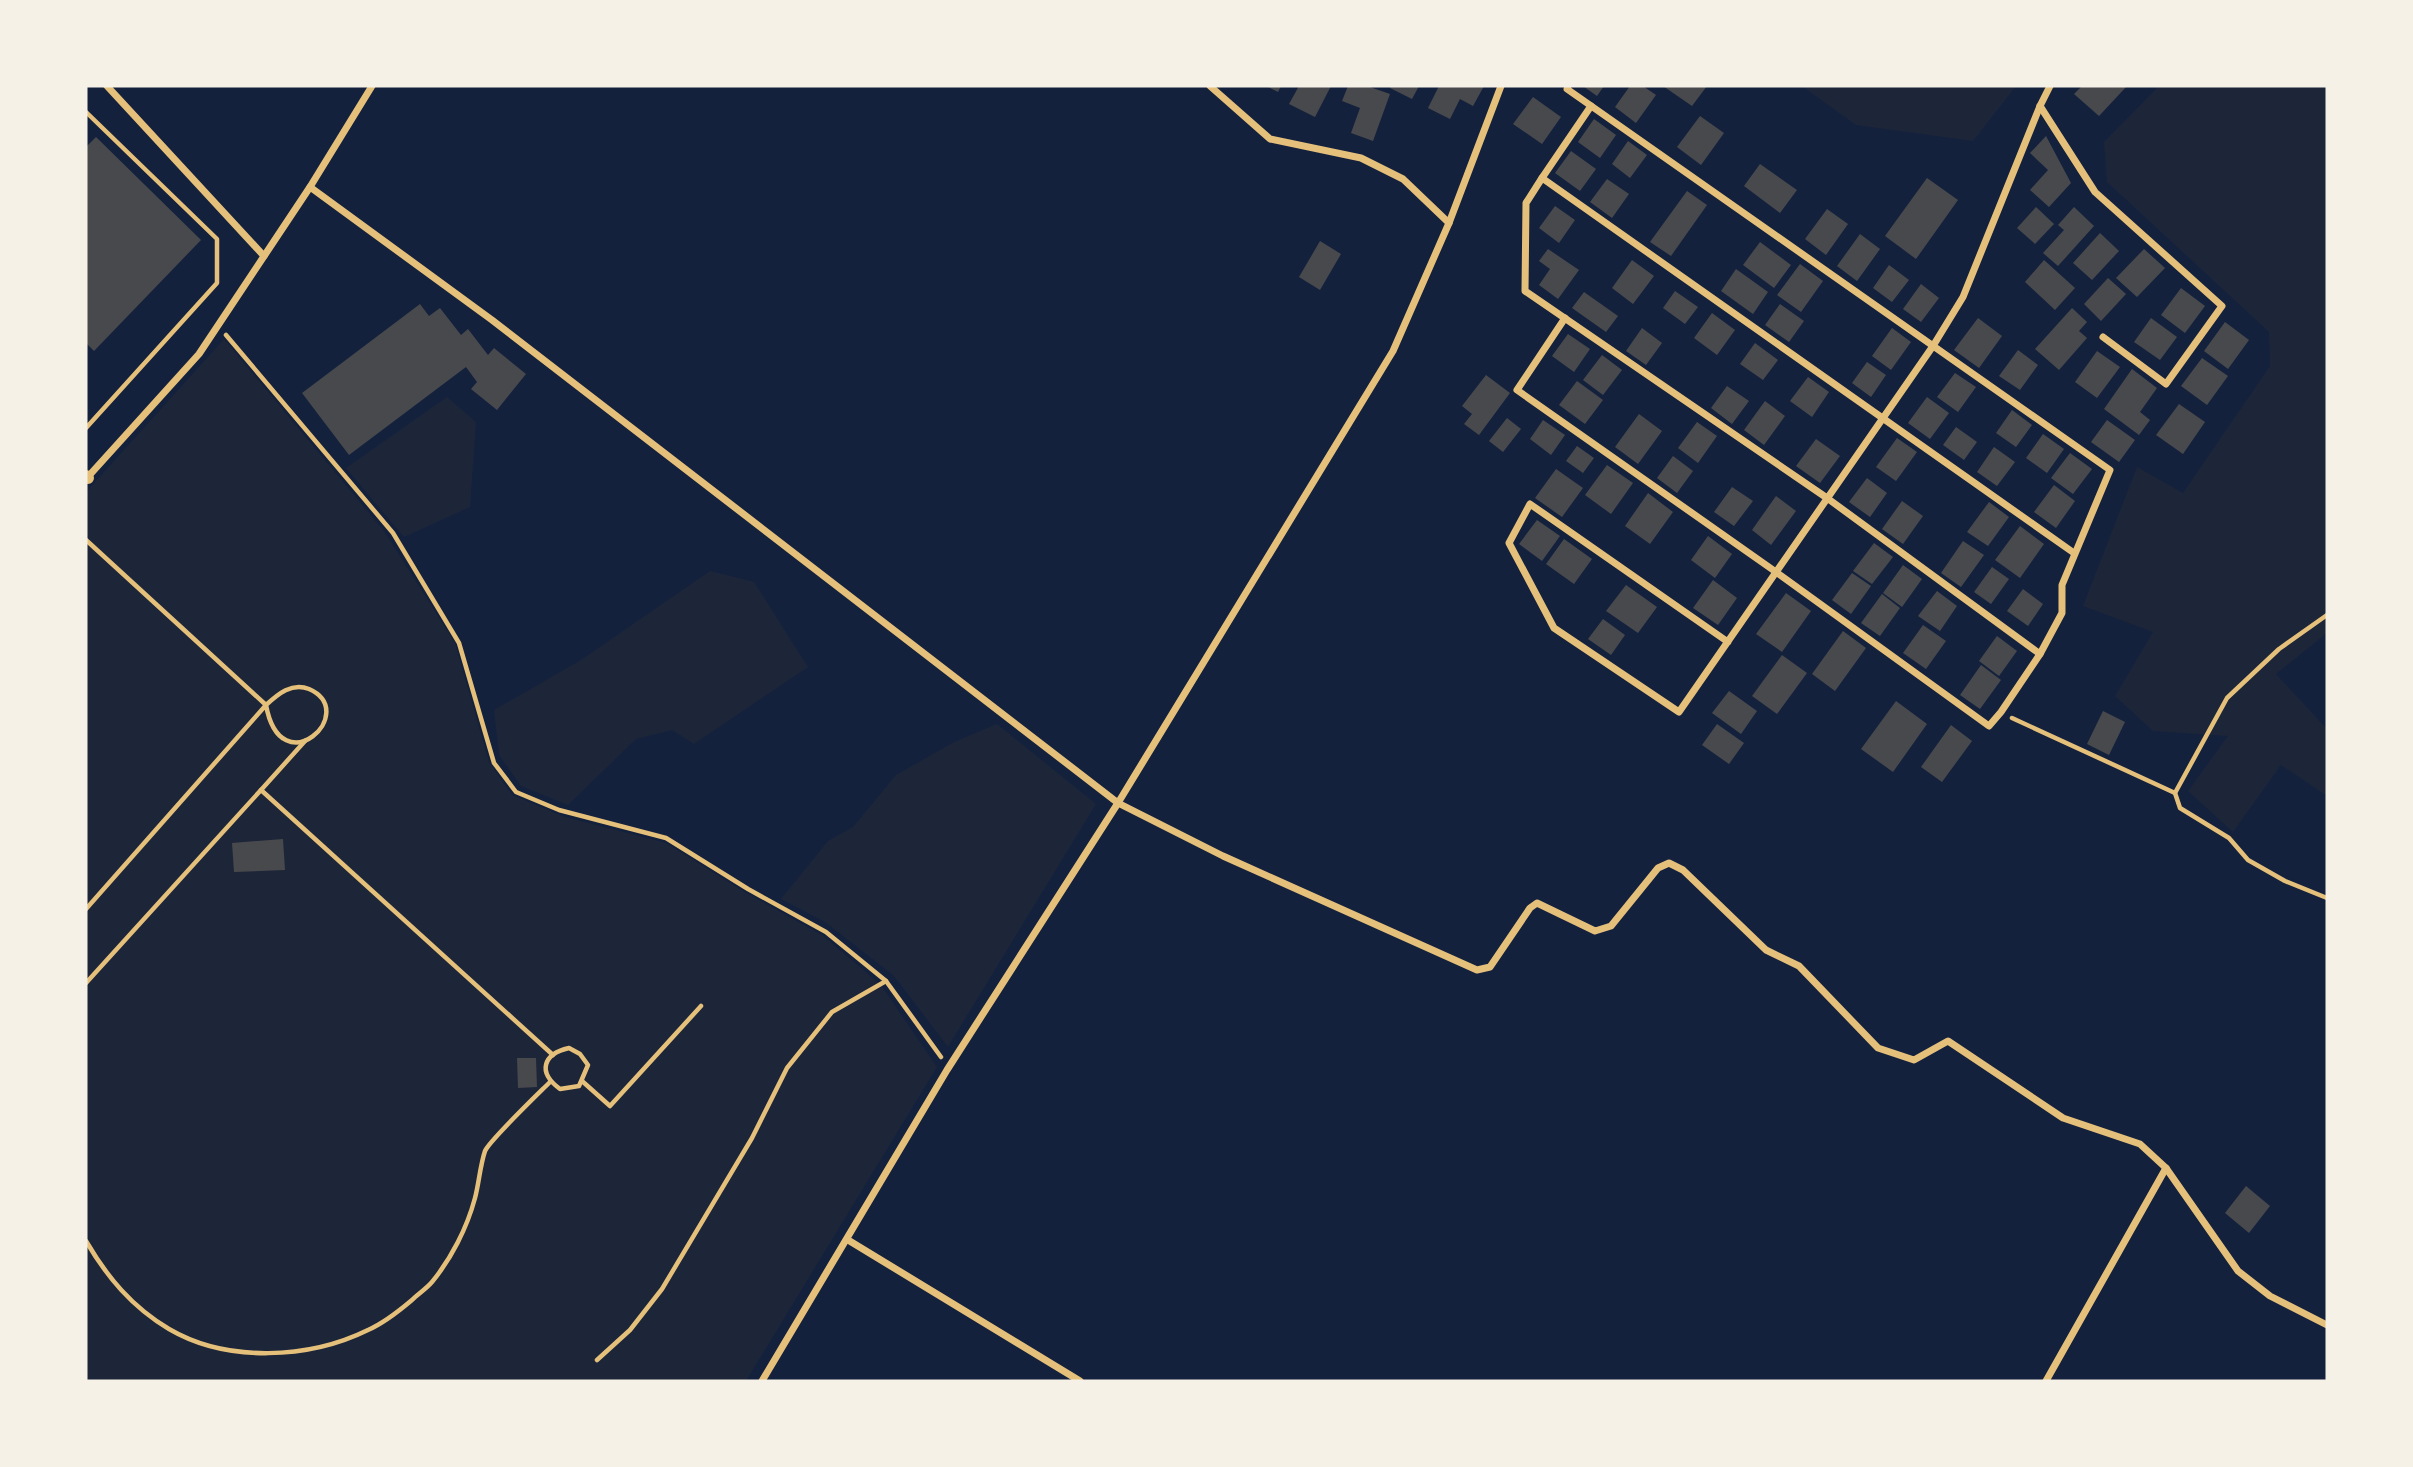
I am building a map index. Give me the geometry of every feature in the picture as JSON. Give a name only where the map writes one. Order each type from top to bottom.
[{"type":"street","points":[[107,86],[264,256]]},
{"type":"street","points":[[86,478],[200,354],[310,187],[372,86]]},
{"type":"street","points":[[1210,86],[1270,139],[1361,158],[1403,180],[1449,223]]},
{"type":"street","points":[[762,1381],[947,1070],[1118,803],[1393,351],[1449,223],[1501,86]]},
{"type":"street","points":[[1565,318],[1517,390],[1989,726],[2040,654],[2062,613],[2062,585],[2110,470],[1567,89],[1568,86]]},
{"type":"street","points":[[1728,642],[1530,504],[1509,544],[1554,628],[1679,712],[1728,642],[1827,498],[1933,346],[1964,298],[2050,86]]},
{"type":"street","points":[[1591,106],[1526,203],[1525,291],[1827,498],[2040,654]]},
{"type":"street","points":[[2040,106],[2095,192],[2222,306],[2166,384],[2103,337]]},
{"type":"street","points":[[1542,178],[2074,553]]},
{"type":"street","points":[[310,187],[503,328],[1118,803],[1223,856],[1477,971],[1490,967],[1530,908],[1537,903],[1595,931],[1611,926],[1658,868],[1669,863],[1683,870],[1766,950],[1799,966],[1878,1048],[1914,1060],[1948,1041],[2063,1118],[2140,1144],[2166,1168],[2238,1271],[2270,1296],[2327,1325]]},
{"type":"street","points":[[2046,1381],[2166,1168]]},
{"type":"street","points":[[848,1240],[1080,1381]]},
{"type":"lane","points":[[86,112],[217,239],[217,283],[86,428]]},
{"type":"path","points":[[219,327],[393,533],[459,643],[494,762],[516,792],[559,810],[666,838],[748,889],[826,932],[886,981],[943,1060],[947,1070]]},
{"type":"path","points":[[86,540],[266,705],[274,731],[294,743],[305,741],[317,736],[327,713],[322,701],[311,690],[298,686],[279,693],[266,705],[86,909]]},
{"type":"path","points":[[2327,615],[2279,649],[2227,698],[2175,793],[2180,808],[2229,838],[2248,860],[2285,881],[2327,898]]},
{"type":"path","points":[[2001,712],[2113,767],[2175,793]]},
{"type":"path","points":[[86,983],[305,741]]},
{"type":"path","points":[[261,790],[553,1055]]},
{"type":"path","points":[[597,1360],[630,1331],[662,1289],[752,1138],[787,1069],[832,1012],[886,981]]},
{"type":"path","points":[[582,1081],[610,1107],[701,1006]]},
{"type":"path","points":[[569,1048],[580,1054],[588,1065],[579,1086],[560,1089],[550,1082],[545,1071],[548,1060],[553,1055],[569,1048]]},
{"type":"path","points":[[86,1241],[119,1289],[143,1311],[170,1329],[202,1343],[233,1351],[269,1353],[333,1343],[369,1330],[399,1311],[430,1284],[456,1247],[475,1200],[486,1149],[550,1082]]},
{"type":"shaded area","points":[[1802,86],[2016,86],[1973,141],[1856,125]]},
{"type":"shaded area","points":[[2159,86],[2327,86],[2327,633],[2276,674],[2327,729],[2327,796],[2281,765],[2233,832],[2188,791],[2228,736],[2153,731],[2115,696],[2153,632],[2083,606],[2137,467],[2183,493],[2270,366],[2269,332],[2107,182],[2104,142]]},
{"type":"shaded area","points":[[224,339],[384,531],[455,643],[489,762],[512,795],[565,817],[666,843],[748,894],[822,935],[881,985],[937,1067],[746,1381],[86,1381],[86,492]]},
{"type":"shaded area","points":[[447,397],[476,422],[470,507],[404,537],[346,468]]},
{"type":"shaded area","points":[[710,571],[754,582],[808,667],[694,744],[672,730],[636,739],[568,805],[521,786],[499,755],[494,710],[581,660]]},
{"type":"shaded area","points":[[997,724],[1096,804],[948,1047],[894,976],[825,922],[781,899],[828,841],[853,827],[896,775],[954,742]]},
{"type":"building","points":[[1266,86],[1281,86],[1278,92]]},
{"type":"building","points":[[1299,86],[1331,86],[1315,117],[1289,104]]},
{"type":"building","points":[[1348,86],[1367,86],[1390,94],[1373,141],[1351,133],[1360,108],[1342,101]]},
{"type":"building","points":[[1419,86],[1412,99],[1390,88]]},
{"type":"building","points":[[1439,86],[1484,86],[1473,106],[1460,99],[1450,119],[1428,108]]},
{"type":"building","points":[[1583,86],[1604,86],[1597,96]]},
{"type":"building","points":[[1630,86],[1643,86],[1656,95],[1636,123],[1615,107]]},
{"type":"building","points":[[1663,86],[1707,86],[1692,106]]},
{"type":"building","points":[[2082,86],[2127,86],[2099,116],[2074,94]]},
{"type":"building","points":[[1533,97],[1561,117],[1542,144],[1513,124]]},
{"type":"building","points":[[1700,116],[1724,133],[1701,165],[1677,147]]},
{"type":"building","points":[[1594,119],[1616,135],[1600,158],[1578,142]]},
{"type":"building","points":[[2046,136],[2071,183],[2049,207],[2030,190],[2048,170],[2030,153]]},
{"type":"building","points":[[96,137],[201,240],[94,351],[86,343],[86,147]]},
{"type":"building","points":[[1628,141],[1647,155],[1630,178],[1612,164]]},
{"type":"building","points":[[1571,151],[1596,169],[1580,191],[1555,173]]},
{"type":"building","points":[[1760,164],[1797,190],[1780,213],[1744,186]]},
{"type":"building","points":[[1927,178],[1958,200],[1916,259],[1885,236]]},
{"type":"building","points":[[1607,179],[1629,194],[1612,218],[1590,202]]},
{"type":"building","points":[[1687,191],[1707,205],[1671,256],[1650,242]]},
{"type":"building","points":[[1555,206],[1575,220],[1559,243],[1539,228]]},
{"type":"building","points":[[2036,207],[2054,224],[2035,244],[2017,228]]},
{"type":"building","points":[[2074,207],[2094,226],[2058,266],[2043,253],[2064,230],[2058,225]]},
{"type":"building","points":[[1827,209],[1848,224],[1826,255],[1805,239]]},
{"type":"building","points":[[2100,233],[2119,251],[2092,280],[2073,263]]},
{"type":"building","points":[[1860,234],[1880,249],[1857,281],[1837,266]]},
{"type":"building","points":[[1320,241],[1341,254],[1320,290],[1299,277]]},
{"type":"building","points":[[1760,242],[1791,265],[1774,288],[1743,265]]},
{"type":"building","points":[[1548,249],[1579,270],[1558,299],[1539,285],[1550,269],[1539,261]]},
{"type":"building","points":[[2144,249],[2165,268],[2137,297],[2116,278]]},
{"type":"building","points":[[1632,260],[1654,276],[1633,304],[1612,288]]},
{"type":"building","points":[[2044,260],[2075,288],[2055,310],[2025,282]]},
{"type":"building","points":[[1800,264],[1823,281],[1801,312],[1777,295]]},
{"type":"building","points":[[1889,265],[1909,280],[1892,302],[1873,288]]},
{"type":"building","points":[[1736,269],[1768,292],[1753,314],[1721,291]]},
{"type":"building","points":[[2108,278],[2126,294],[2101,321],[2084,304]]},
{"type":"building","points":[[1921,284],[1939,298],[1921,322],[1903,309]]},
{"type":"building","points":[[2181,288],[2205,306],[2185,333],[2161,315]]},
{"type":"building","points":[[1675,291],[1698,307],[1685,324],[1663,308]]},
{"type":"building","points":[[1584,292],[1618,316],[1606,332],[1572,308]]},
{"type":"building","points":[[420,304],[429,316],[440,308],[461,335],[468,329],[488,355],[494,348],[526,374],[497,410],[471,389],[477,382],[466,367],[349,455],[302,393]]},
{"type":"building","points":[[1780,304],[1804,321],[1789,342],[1765,325]]},
{"type":"building","points":[[2072,308],[2087,322],[2079,331],[2087,338],[2059,370],[2035,349]]},
{"type":"building","points":[[1712,313],[1735,330],[1717,355],[1694,338]]},
{"type":"building","points":[[1978,318],[2002,336],[1979,368],[1954,350]]},
{"type":"building","points":[[2151,318],[2177,337],[2160,360],[2134,342]]},
{"type":"building","points":[[2225,322],[2249,340],[2228,369],[2204,351]]},
{"type":"building","points":[[1642,328],[1662,343],[1646,365],[1626,351]]},
{"type":"building","points":[[1892,328],[1911,342],[1891,370],[1872,356]]},
{"type":"building","points":[[1568,334],[1590,349],[1574,372],[1552,356]]},
{"type":"building","points":[[1755,343],[1778,360],[1763,380],[1740,364]]},
{"type":"building","points":[[2018,350],[2038,365],[2020,390],[1999,376]]},
{"type":"building","points":[[2097,351],[2120,367],[2097,398],[2075,382]]},
{"type":"building","points":[[1602,355],[1622,370],[1603,395],[1583,380]]},
{"type":"building","points":[[2202,358],[2228,376],[2207,405],[2181,386]]},
{"type":"building","points":[[1867,362],[1886,375],[1871,397],[1852,383]]},
{"type":"building","points":[[2132,369],[2157,388],[2140,412],[2150,420],[2139,435],[2104,409]]},
{"type":"building","points":[[1955,373],[1976,387],[1958,412],[1937,397]]},
{"type":"building","points":[[1486,375],[1510,393],[1479,435],[1464,424],[1472,414],[1462,406]]},
{"type":"building","points":[[1808,377],[1829,392],[1812,417],[1790,401]]},
{"type":"building","points":[[1577,381],[1603,400],[1585,424],[1559,405]]},
{"type":"building","points":[[1727,386],[1749,401],[1732,424],[1711,408]]},
{"type":"building","points":[[1927,397],[1949,413],[1930,439],[1908,423]]},
{"type":"building","points":[[1765,401],[1785,416],[1764,445],[1744,430]]},
{"type":"building","points":[[2179,404],[2205,422],[2183,454],[2156,435]]},
{"type":"building","points":[[2012,410],[2032,425],[2016,447],[1996,433]]},
{"type":"building","points":[[1639,414],[1662,431],[1638,464],[1615,447]]},
{"type":"building","points":[[1507,418],[1521,429],[1503,452],[1489,441]]},
{"type":"building","points":[[1543,420],[1565,435],[1551,455],[1530,439]]},
{"type":"building","points":[[2107,420],[2135,440],[2119,462],[2091,442]]},
{"type":"building","points":[[1697,422],[1717,436],[1698,463],[1678,448]]},
{"type":"building","points":[[1956,427],[1977,442],[1964,460],[1943,445]]},
{"type":"building","points":[[2043,434],[2064,449],[2047,473],[2026,458]]},
{"type":"building","points":[[1897,438],[1917,452],[1896,481],[1876,467]]},
{"type":"building","points":[[1816,439],[1840,456],[1820,483],[1796,466]]},
{"type":"building","points":[[1577,446],[1594,458],[1583,473],[1566,461]]},
{"type":"building","points":[[1994,447],[2015,462],[1997,486],[1977,472]]},
{"type":"building","points":[[2070,453],[2092,469],[2073,494],[2051,478]]},
{"type":"building","points":[[1673,456],[1693,471],[1677,493],[1657,478]]},
{"type":"building","points":[[1607,465],[1633,483],[1611,514],[1585,495]]},
{"type":"building","points":[[1556,469],[1583,488],[1562,517],[1535,498]]},
{"type":"building","points":[[1867,478],[1887,493],[1870,517],[1849,502]]},
{"type":"building","points":[[2054,485],[2075,501],[2056,528],[2034,512]]},
{"type":"building","points":[[1732,487],[1753,501],[1734,526],[1714,512]]},
{"type":"building","points":[[1648,493],[1673,512],[1650,544],[1625,526]]},
{"type":"building","points":[[1776,496],[1796,511],[1771,545],[1752,530]]},
{"type":"building","points":[[1902,501],[1923,516],[1903,544],[1882,529]]},
{"type":"building","points":[[1989,502],[2009,517],[1988,546],[1967,532]]},
{"type":"building","points":[[1537,520],[1560,536],[1542,561],[1519,544]]},
{"type":"building","points":[[2020,526],[2044,544],[2020,578],[1995,560]]},
{"type":"building","points":[[1708,536],[1732,554],[1715,578],[1691,560]]},
{"type":"building","points":[[1564,539],[1592,559],[1574,584],[1546,564]]},
{"type":"building","points":[[1963,541],[1984,555],[1961,587],[1941,573]]},
{"type":"building","points":[[1874,543],[1893,557],[1872,584],[1853,571]]},
{"type":"building","points":[[1903,565],[1922,579],[1902,607],[1883,593]]},
{"type":"building","points":[[1992,567],[2009,579],[1991,604],[1974,592]]},
{"type":"building","points":[[1852,573],[1871,586],[1851,614],[1832,600]]},
{"type":"building","points":[[1713,580],[1737,598],[1718,625],[1693,608]]},
{"type":"building","points":[[1626,585],[1657,607],[1638,633],[1606,611]]},
{"type":"building","points":[[2023,589],[2043,604],[2028,626],[2007,611]]},
{"type":"building","points":[[1937,591],[1957,606],[1940,631],[1918,616]]},
{"type":"building","points":[[1786,593],[1811,611],[1782,652],[1756,634]]},
{"type":"building","points":[[1882,594],[1900,608],[1880,636],[1861,623]]},
{"type":"building","points":[[1603,619],[1625,635],[1611,655],[1588,639]]},
{"type":"building","points":[[1923,625],[1946,641],[1926,669],[1903,653]]},
{"type":"building","points":[[1843,631],[1866,648],[1835,691],[1812,674]]},
{"type":"building","points":[[1997,636],[2017,651],[1999,676],[1979,661]]},
{"type":"building","points":[[1782,655],[1807,673],[1777,714],[1752,696]]},
{"type":"building","points":[[1981,665],[2001,680],[1980,709],[1960,695]]},
{"type":"building","points":[[1729,691],[1757,711],[1741,734],[1712,713]]},
{"type":"building","points":[[1896,701],[1927,724],[1893,772],[1861,749]]},
{"type":"building","points":[[2103,711],[2125,722],[2109,755],[2087,744]]},
{"type":"building","points":[[1717,724],[1744,743],[1729,764],[1702,745]]},
{"type":"building","points":[[1951,725],[1972,741],[1942,782],[1921,767]]},
{"type":"building","points":[[283,839],[285,870],[234,872],[232,843]]},
{"type":"building","points":[[517,1058],[536,1058],[537,1087],[518,1088]]},
{"type":"building","points":[[2246,1186],[2270,1206],[2249,1233],[2225,1213]]}]
